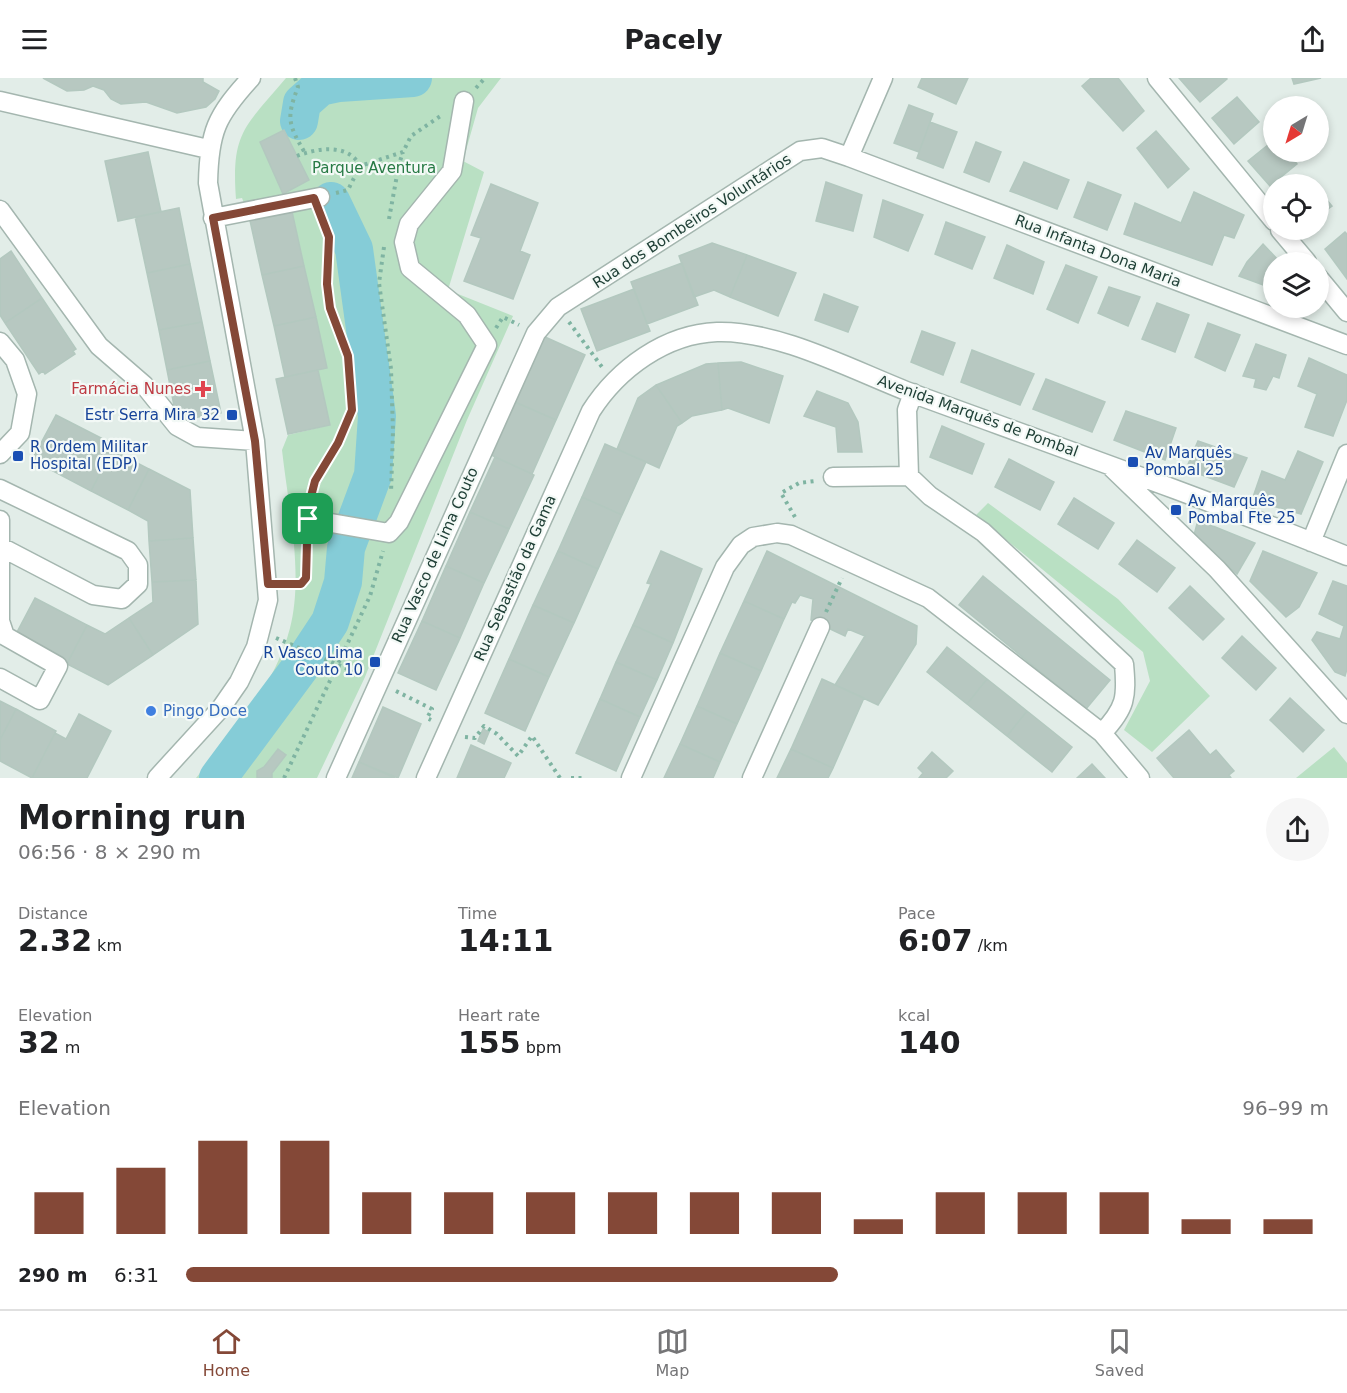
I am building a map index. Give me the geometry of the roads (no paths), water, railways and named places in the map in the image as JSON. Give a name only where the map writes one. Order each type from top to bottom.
[{"type":"street","points":[[158,778],[222,708],[240,682],[261,632],[268,584],[255,441],[208,183],[208,149],[221,114],[251,78]]},
{"type":"street","points":[[849,157],[883,78]]},
{"type":"street","points":[[1157,78],[1263,208]]},
{"type":"street","points":[[0,101],[208,149]]},
{"type":"street","points":[[308,519],[389,533],[399,522],[487,345],[467,315],[410,268],[404,242],[410,224],[452,171],[464,101]]},
{"type":"street","name":"Rua dos Bombeiros Voluntários","points":[[536,333],[558,307],[800,151],[822,148],[849,157]]},
{"type":"street","name":"Rua Infanta Dona Maria","points":[[849,157],[1347,345]]},
{"type":"street","points":[[213,218],[317,198]]},
{"type":"street","points":[[0,210],[99,346],[144,384],[177,426],[197,437],[255,441]]},
{"type":"street","points":[[1288,240],[1299,252]]},
{"type":"street","points":[[1329,290],[1347,312]]},
{"type":"street","name":"Rua Vasco de Lima Couto","points":[[336,778],[536,333]]},
{"type":"street","name":"Avenida Marquês de Pombal","points":[[612,382],[641,358],[666,345],[705,333],[743,333],[775,340],[913,393],[1107,462],[1347,556]]},
{"type":"street","points":[[0,342],[15,360],[27,394],[20,433],[0,454]]},
{"type":"street","name":"Rua Sebastião da Gama","points":[[426,778],[577,438],[591,411],[612,382]]},
{"type":"street","points":[[909,476],[907,410],[913,393]]},
{"type":"street","points":[[1311,542],[1347,454]]},
{"type":"street","points":[[1107,462],[1217,569],[1347,714]]},
{"type":"street","points":[[833,477],[909,476],[930,496],[983,532],[1124,664],[1127,694],[1112,722],[1102,733]]},
{"type":"street","points":[[0,489],[128,550],[138,564],[138,584],[122,599],[93,595],[1,547]]},
{"type":"street","points":[[0,520],[0,621],[4,636],[58,666],[40,700],[0,678]]},
{"type":"street","points":[[631,778],[725,567],[741,545],[753,537],[765,534],[791,535],[946,609],[1102,733],[1140,778]]},
{"type":"street","points":[[752,778],[820,627]]},
{"type":"waterway","points":[[299,121],[302,103],[320,87],[339,83],[413,78]]},
{"type":"waterway","points":[[218,778],[299,669],[330,622],[343,582],[346,548],[373,475],[377,416],[354,249],[331,201]]},
{"type":"place","name":"Farmácia Nunes","points":[[203,389]]},
{"type":"place","name":"Estr Serra Mira 32","points":[[232,415]]},
{"type":"place","name":"R Ordem Militar Hospital (EDP)","points":[[18,456]]},
{"type":"place","name":"Av Marquês Pombal 25","points":[[1133,462]]},
{"type":"place","name":"Av Marquês Pombal Fte 25","points":[[1176,510]]},
{"type":"place","name":"R Vasco Lima Couto 10","points":[[375,662]]},
{"type":"place","name":"Pingo Doce","points":[[151,711]]},
{"type":"park label","name":"Parque Aventura","points":[[374,168]]}]
